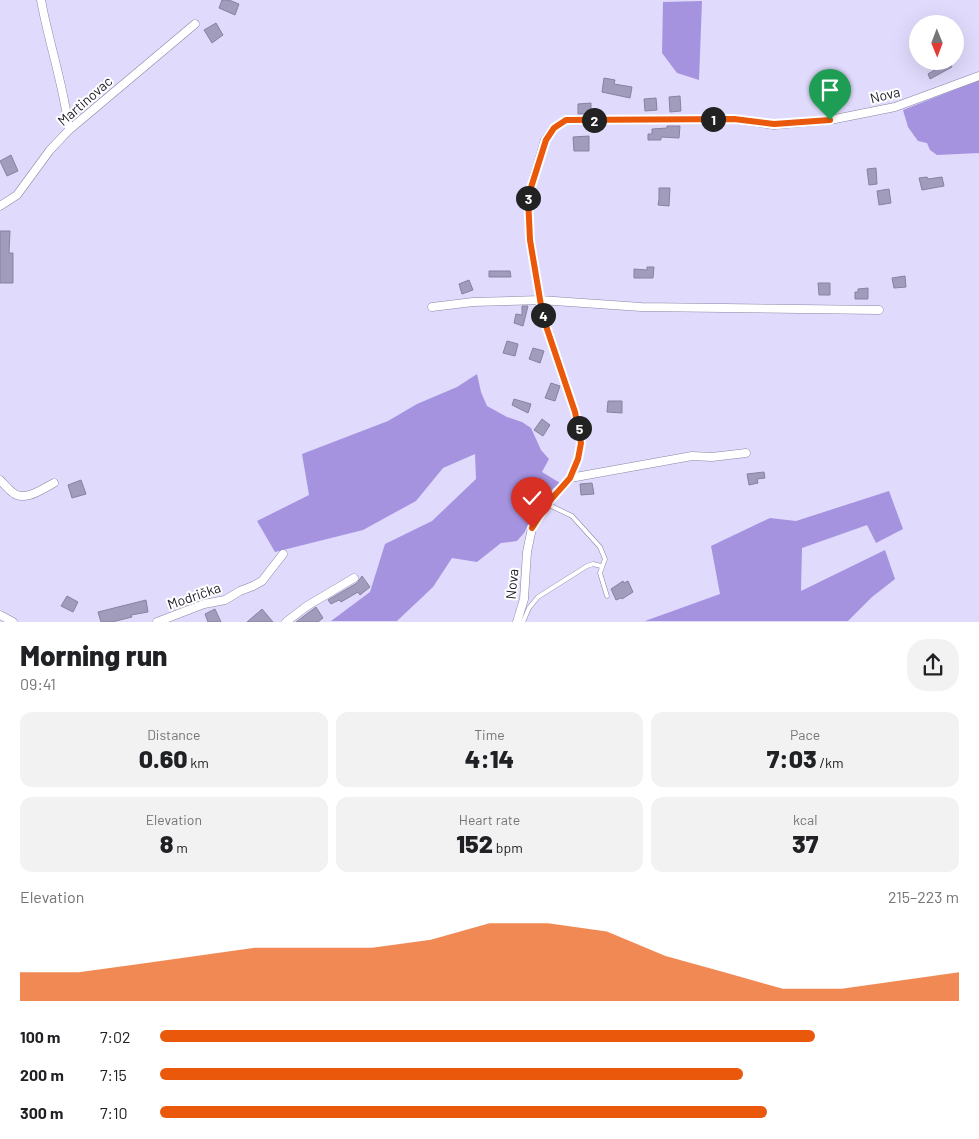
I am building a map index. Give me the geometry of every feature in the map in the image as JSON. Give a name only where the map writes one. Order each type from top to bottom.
[{"type":"street","points":[[41,0],[46,28],[67,111],[69,130]]},
{"type":"street","name":"Martinovac","points":[[0,206],[17,195],[50,150],[69,130],[195,24]]},
{"type":"street","name":"Nova","points":[[517,622],[524,599],[529,540],[535,522],[547,504],[570,478],[580,449],[580,432],[575,412],[543,317],[530,240],[528,197],[546,140],[554,128],[566,120],[734,119],[774,124],[830,120],[895,107],[979,76]]},
{"type":"street","points":[[432,307],[473,302],[540,300],[641,307],[879,310]]},
{"type":"street","points":[[570,478],[692,456],[712,457],[746,453]]},
{"type":"street","points":[[0,480],[12,493],[26,497],[54,483]]},
{"type":"street","name":"Modrička","points":[[157,622],[204,604],[225,600],[253,586],[262,580],[283,554]]},
{"type":"street","points":[[286,622],[307,606],[354,578]]},
{"type":"street","points":[[0,615],[13,622]]},
{"type":"lane","points":[[547,504],[572,516],[600,547],[605,559],[600,573],[607,596]]},
{"type":"lane","points":[[524,622],[529,608],[538,597],[587,566],[593,564],[602,566]]},
{"type":"shaded area","points":[[702,1],[699,80],[677,73],[662,53],[663,2]]},
{"type":"shaded area","points":[[979,80],[979,153],[937,155],[930,150],[927,143],[918,141],[908,127],[903,110]]},
{"type":"shaded area","points":[[477,374],[481,392],[487,406],[531,428],[541,450],[549,459],[542,472],[560,483],[542,498],[524,533],[517,541],[501,543],[477,562],[452,558],[433,587],[397,621],[331,621],[370,592],[385,544],[432,521],[476,479],[475,454],[443,468],[416,501],[363,530],[275,552],[257,521],[309,495],[302,454],[388,421],[417,404],[457,387]]},
{"type":"shaded area","points":[[889,491],[903,529],[876,543],[867,525],[802,548],[801,591],[885,550],[895,579],[872,597],[848,621],[645,621],[720,594],[711,546],[770,518],[796,521]]},
{"type":"building","points":[[222,0],[229,0],[239,4],[235,15],[219,8]]},
{"type":"building","points":[[216,23],[223,35],[212,43],[204,30]]},
{"type":"building","points":[[934,70],[946,70],[930,79],[928,74]]},
{"type":"building","points":[[604,78],[615,80],[614,84],[632,87],[630,98],[602,92]]},
{"type":"building","points":[[680,96],[681,111],[670,112],[669,97]]},
{"type":"building","points":[[656,98],[657,110],[645,111],[644,99]]},
{"type":"building","points":[[591,103],[591,114],[578,114],[578,104]]},
{"type":"building","points":[[667,126],[680,126],[679,138],[661,137],[661,140],[648,140],[648,134],[652,134],[652,129],[667,128]]},
{"type":"building","points":[[589,136],[589,151],[574,151],[573,137]]},
{"type":"building","points":[[11,155],[18,171],[7,176],[0,161]]},
{"type":"building","points":[[876,168],[877,184],[869,185],[867,169]]},
{"type":"building","points":[[927,177],[928,179],[942,177],[944,186],[922,190],[919,178]]},
{"type":"building","points":[[659,188],[670,188],[669,206],[658,205]]},
{"type":"building","points":[[889,189],[891,203],[879,205],[877,191]]},
{"type":"building","points":[[0,231],[10,231],[9,253],[13,253],[13,283],[0,283]]},
{"type":"building","points":[[647,267],[654,267],[653,278],[634,278],[634,269],[647,270]]},
{"type":"building","points":[[489,271],[510,271],[511,277],[489,277]]},
{"type":"building","points":[[905,276],[906,287],[894,288],[892,278]]},
{"type":"building","points":[[469,280],[473,290],[462,294],[459,284]]},
{"type":"building","points":[[818,283],[830,283],[830,295],[819,295]]},
{"type":"building","points":[[868,288],[868,299],[855,299],[855,292],[858,292],[858,289]]},
{"type":"building","points":[[522,306],[528,306],[523,326],[514,323],[516,314],[522,315]]},
{"type":"building","points":[[507,341],[518,344],[515,356],[503,353]]},
{"type":"building","points":[[533,348],[544,351],[540,363],[529,359]]},
{"type":"building","points":[[551,383],[560,386],[555,401],[545,398]]},
{"type":"building","points":[[514,399],[531,404],[528,413],[512,405]]},
{"type":"building","points":[[608,401],[622,401],[622,413],[607,412]]},
{"type":"building","points":[[542,419],[550,425],[543,436],[534,430]]},
{"type":"building","points":[[764,472],[765,478],[757,479],[758,483],[749,485],[747,474]]},
{"type":"building","points":[[81,480],[86,494],[72,498],[68,485]]},
{"type":"building","points":[[592,483],[594,494],[581,495],[580,484]]},
{"type":"building","points":[[362,576],[370,587],[360,595],[358,592],[341,602],[339,600],[331,604],[328,600],[357,583]]},
{"type":"building","points":[[623,581],[624,583],[628,581],[633,592],[622,599],[616,600],[611,589]]},
{"type":"building","points":[[67,596],[78,602],[73,612],[61,606]]},
{"type":"building","points":[[146,600],[148,612],[131,615],[132,617],[112,622],[101,622],[98,612]]},
{"type":"building","points":[[316,607],[323,618],[318,622],[296,622]]},
{"type":"building","points":[[215,609],[221,622],[208,622],[205,614]]},
{"type":"building","points":[[261,610],[273,622],[247,622]]},
{"type":"route","points":[[532,528],[547,504],[570,478],[575,469],[581,443],[575,412],[543,317],[530,240],[528,197],[546,140],[554,128],[566,120],[734,119],[774,124],[830,120]]}]
